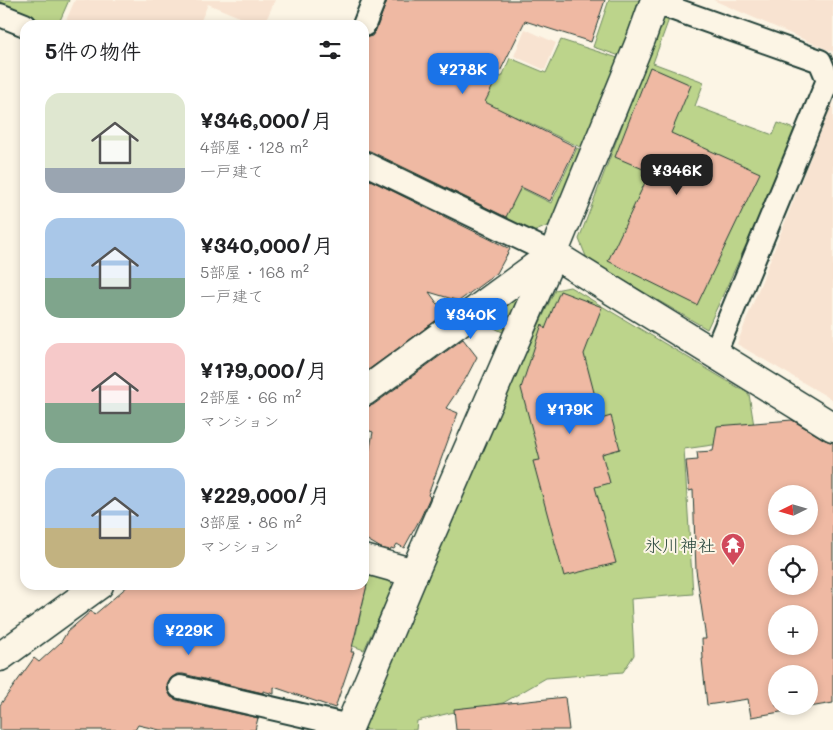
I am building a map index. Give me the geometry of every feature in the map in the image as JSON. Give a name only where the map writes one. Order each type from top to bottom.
[{"type":"street","points":[[348,728],[553,254],[655,1]]},
{"type":"street","points":[[553,254],[833,427]]},
{"type":"street","points":[[369,388],[553,254]]},
{"type":"street","points":[[369,561],[414,573]]},
{"type":"street","points":[[0,657],[92,590]]},
{"type":"lane","points":[[366,20],[374,0]]},
{"type":"lane","points":[[655,1],[820,61],[828,80],[714,353]]},
{"type":"lane","points":[[0,15],[20,23]]},
{"type":"lane","points":[[369,165],[553,254]]},
{"type":"lane","points":[[180,687],[348,728]]},
{"type":"shaded area","points":[[75,0],[275,0],[266,20],[247,20],[208,4],[201,20],[66,20]]},
{"type":"shaded area","points":[[713,0],[833,0],[833,52]]},
{"type":"shaded area","points":[[525,29],[556,43],[545,70],[514,56]]},
{"type":"shaded area","points":[[833,100],[833,400],[737,344]]},
{"type":"green space","points":[[0,0],[69,0],[60,20],[40,20],[0,2]]},
{"type":"green space","points":[[609,0],[639,0],[620,56],[593,47]]},
{"type":"green space","points":[[663,18],[669,19],[653,63],[704,82],[695,106],[773,135],[778,123],[799,131],[707,329],[587,259],[579,239]]},
{"type":"green space","points":[[561,40],[618,58],[582,148],[515,116],[513,121],[471,105],[495,74],[502,77],[510,58],[546,73]]},
{"type":"green space","points":[[422,89],[470,169],[518,193],[521,188],[551,203],[577,148],[584,152],[552,224],[531,233],[387,164]]},
{"type":"green space","points":[[570,287],[749,394],[754,426],[727,443],[684,449],[693,594],[631,599],[634,655],[623,672],[546,678],[503,703],[417,721],[416,730],[363,730],[462,490],[555,290]]},
{"type":"green space","points":[[516,296],[525,300],[508,335],[483,322]]},
{"type":"green space","points":[[369,571],[389,577],[393,587],[364,650],[339,641],[341,631],[356,634],[366,590],[369,590]]},
{"type":"building","points":[[387,0],[605,0],[591,42],[525,21],[485,102],[576,147],[550,201],[521,187],[506,217],[369,151],[369,37],[372,36]]},
{"type":"building","points":[[650,67],[691,85],[671,133],[760,173],[697,305],[608,261],[650,172],[615,157]]},
{"type":"building","points":[[369,179],[510,249],[497,273],[459,301],[429,292],[445,314],[369,369]]},
{"type":"building","points":[[560,291],[602,307],[584,354],[601,419],[611,416],[620,449],[602,454],[610,483],[595,487],[616,563],[564,576],[533,461],[540,460],[521,388],[542,324],[545,329]]},
{"type":"building","points":[[463,339],[477,357],[466,378],[446,408],[458,413],[428,495],[430,497],[404,548],[397,544],[394,549],[391,548],[390,550],[381,548],[369,541],[369,453],[373,432],[369,431],[369,406],[373,405]]},
{"type":"building","points":[[792,420],[833,443],[833,703],[818,706],[818,665],[768,665],[768,714],[751,717],[748,699],[707,705],[702,659],[702,639],[706,639],[696,570],[693,490],[689,491],[686,461],[698,460],[697,452],[713,451],[717,426]]},
{"type":"building","points":[[123,590],[366,590],[351,652],[354,652],[335,708],[274,687],[274,694],[263,691],[263,693],[177,674],[171,678],[167,685],[171,697],[177,700],[258,718],[255,730],[160,730],[138,725],[135,730],[0,730],[0,705],[34,658],[39,662],[61,642],[67,632],[91,611],[94,615]]},
{"type":"building","points":[[565,697],[569,730],[456,730],[454,709]]},
{"type":"place","name":"氷川神社","points":[[733,566]]}]
